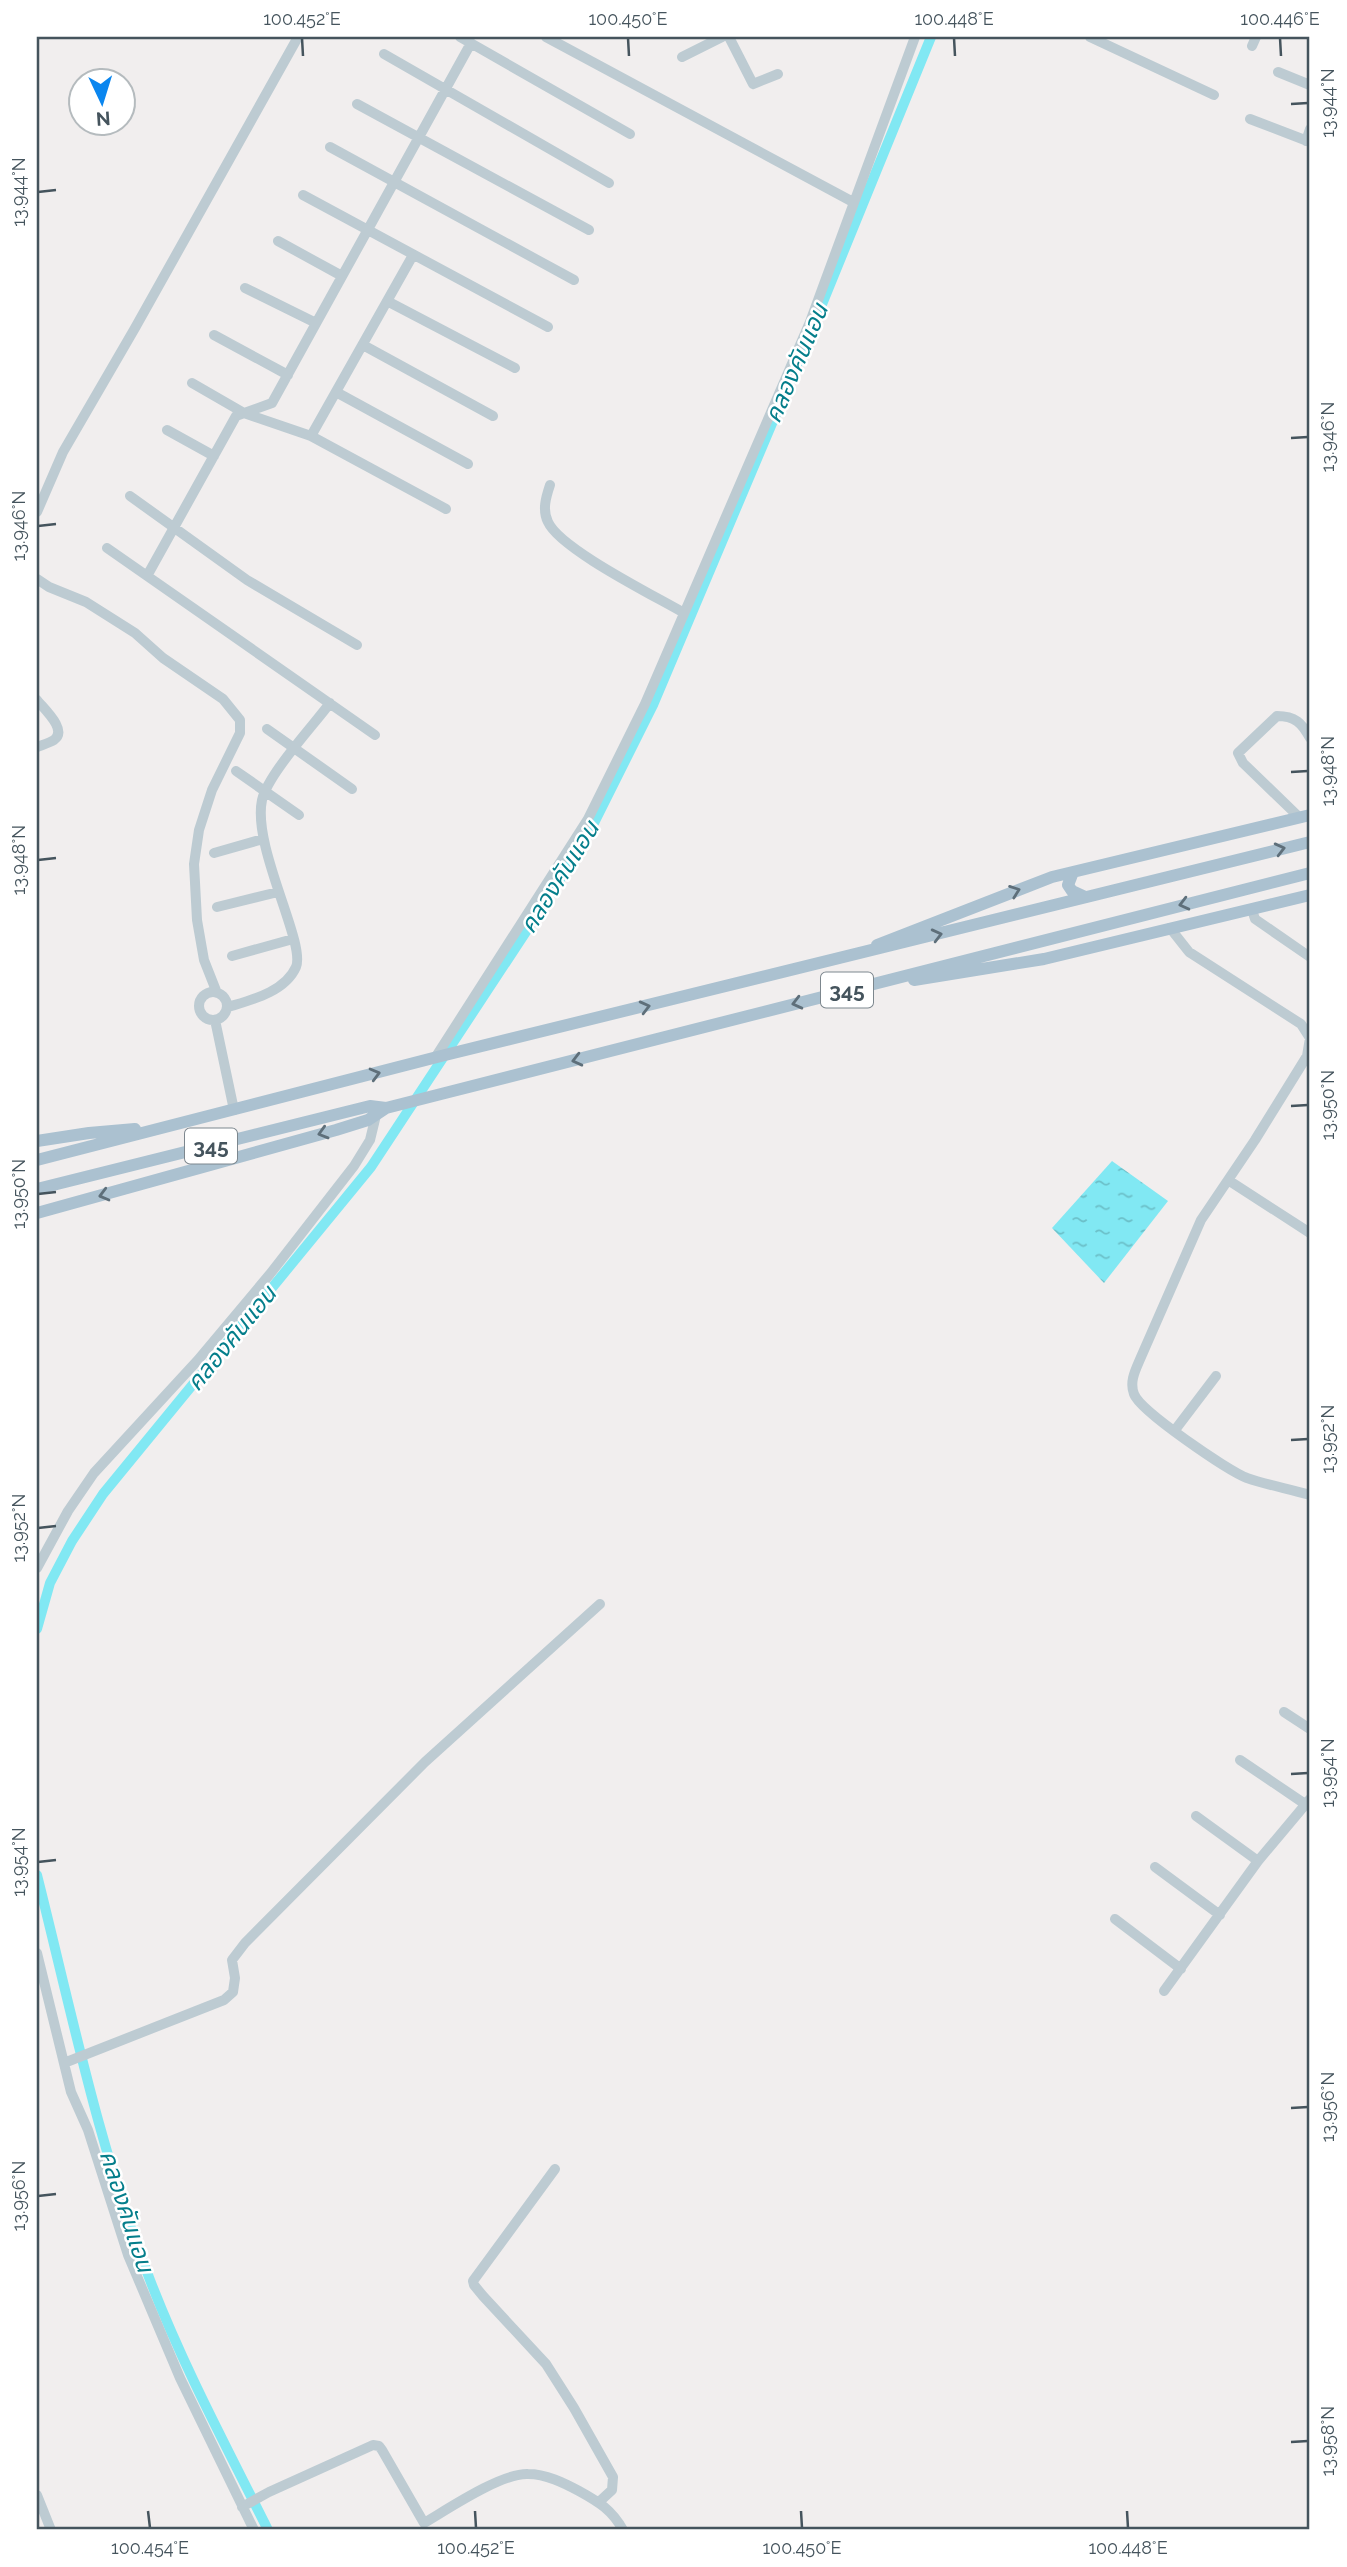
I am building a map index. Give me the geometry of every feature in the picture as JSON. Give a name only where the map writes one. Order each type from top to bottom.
[{"type":"main road","points":[[862,954],[898,935],[1014,891],[1073,872],[1305,816]]},
{"type":"main road","name":"345","points":[[37,1160],[438,1057],[1310,842]]},
{"type":"main road","points":[[1073,872],[1068,885],[1072,891],[1085,897]]},
{"type":"main road","name":"345","points":[[37,1189],[384,1109],[1310,873]]},
{"type":"main road","points":[[833,993],[1044,960],[1310,895]]},
{"type":"main road","points":[[1066,934],[1063,946],[1066,951],[1072,953]]},
{"type":"main road","name":"345","points":[[37,1213],[336,1130],[384,1109]]},
{"type":"main road","name":"345","points":[[37,1141],[89,1133],[166,1127]]},
{"type":"street","points":[[37,512],[63,452],[298,37]]},
{"type":"street","points":[[460,37],[630,134]]},
{"type":"street","points":[[546,37],[853,202]]},
{"type":"street","points":[[682,57],[722,37]]},
{"type":"street","points":[[729,37],[753,84],[778,74]]},
{"type":"street","points":[[438,1057],[587,818],[645,704],[810,322],[915,37]]},
{"type":"street","points":[[1090,37],[1214,95]]},
{"type":"street","points":[[148,576],[236,416],[272,403],[471,43]]},
{"type":"street","points":[[384,54],[609,183]]},
{"type":"street","points":[[1278,72],[1310,85]]},
{"type":"street","points":[[357,104],[589,230]]},
{"type":"street","points":[[1250,119],[1308,141],[1310,129]]},
{"type":"street","points":[[330,147],[574,280]]},
{"type":"street","points":[[303,195],[548,327]]},
{"type":"street","points":[[278,241],[342,276]]},
{"type":"street","points":[[311,436],[413,255]]},
{"type":"street","points":[[245,288],[316,323]]},
{"type":"street","points":[[387,301],[515,368]]},
{"type":"street","points":[[214,335],[288,375]]},
{"type":"street","points":[[363,345],[494,416]]},
{"type":"street","points":[[192,383],[244,413],[311,436],[446,509]]},
{"type":"street","points":[[336,392],[468,464]]},
{"type":"street","points":[[167,430],[214,456]]},
{"type":"street","points":[[550,485],[544,511],[546,520],[559,537],[593,561],[684,613]]},
{"type":"street","points":[[130,496],[247,580],[357,645]]},
{"type":"street","points":[[107,548],[375,735]]},
{"type":"street","points":[[37,579],[86,603],[135,633],[163,658],[223,699],[240,720],[240,733],[212,790],[199,830],[194,864],[197,920],[204,960],[217,993],[225,998],[228,1007],[224,1016],[215,1020],[203,1016],[200,1004],[204,996],[217,993]]},
{"type":"street","points":[[37,700],[58,728],[59,734],[56,739],[37,747]]},
{"type":"street","points":[[228,1007],[265,995],[288,979],[297,966],[293,939],[260,826],[262,798],[274,775],[330,704]]},
{"type":"street","points":[[1305,816],[1243,762],[1238,753],[1277,716],[1299,720],[1310,738]]},
{"type":"street","points":[[267,729],[352,789]]},
{"type":"street","points":[[236,771],[299,815]]},
{"type":"street","points":[[214,853],[263,839]]},
{"type":"street","points":[[217,906],[278,892]]},
{"type":"street","points":[[1252,909],[1255,919],[1310,957]]},
{"type":"street","points":[[1170,928],[1189,952],[1301,1024],[1310,1038],[1307,1056],[1200,1220],[1132,1379],[1134,1394],[1143,1407],[1216,1460],[1246,1477],[1310,1495]]},
{"type":"street","points":[[232,956],[293,939]]},
{"type":"street","points":[[215,1020],[223,1069],[234,1110]]},
{"type":"street","points":[[37,1567],[68,1511],[94,1473],[271,1274],[354,1166],[384,1109]]},
{"type":"street","points":[[1228,1180],[1310,1233]]},
{"type":"street","points":[[1175,1430],[1216,1376]]},
{"type":"street","points":[[64,2063],[224,2000],[233,1992],[235,1978],[232,1960],[245,1943],[425,1762],[600,1604]]},
{"type":"street","points":[[1284,1712],[1310,1730]]},
{"type":"street","points":[[1164,1991],[1258,1861],[1308,1802],[1240,1760]]},
{"type":"street","points":[[1196,1816],[1258,1861]]},
{"type":"street","points":[[1155,1867],[1220,1915]]},
{"type":"street","points":[[1115,1919],[1181,1969]]},
{"type":"street","points":[[37,1953],[71,2092],[88,2130],[108,2199],[141,2287],[180,2378],[246,2505],[254,2530]]},
{"type":"street","points":[[555,2169],[474,2276],[473,2281],[483,2296],[546,2364],[574,2408],[613,2477],[612,2490],[599,2502]]},
{"type":"street","points":[[246,2505],[373,2445],[379,2446],[426,2526],[498,2481],[526,2473],[557,2481],[599,2502],[613,2513],[623,2530]]},
{"type":"street","points":[[37,2495],[51,2530]]},
{"type":"water","points":[[1112,1161],[1168,1201],[1104,1283],[1052,1228]]},
{"type":"waterway","name":"คลองคันแอน","points":[[816,319],[931,37]]},
{"type":"waterway","name":"คลองคันแอน","points":[[37,1629],[50,1583],[72,1541],[103,1494],[371,1167],[587,837],[653,705],[806,343]]},
{"type":"waterway","name":"คลองคันแอน","points":[[37,1875],[87,2079],[132,2231],[177,2344],[268,2530]]}]
